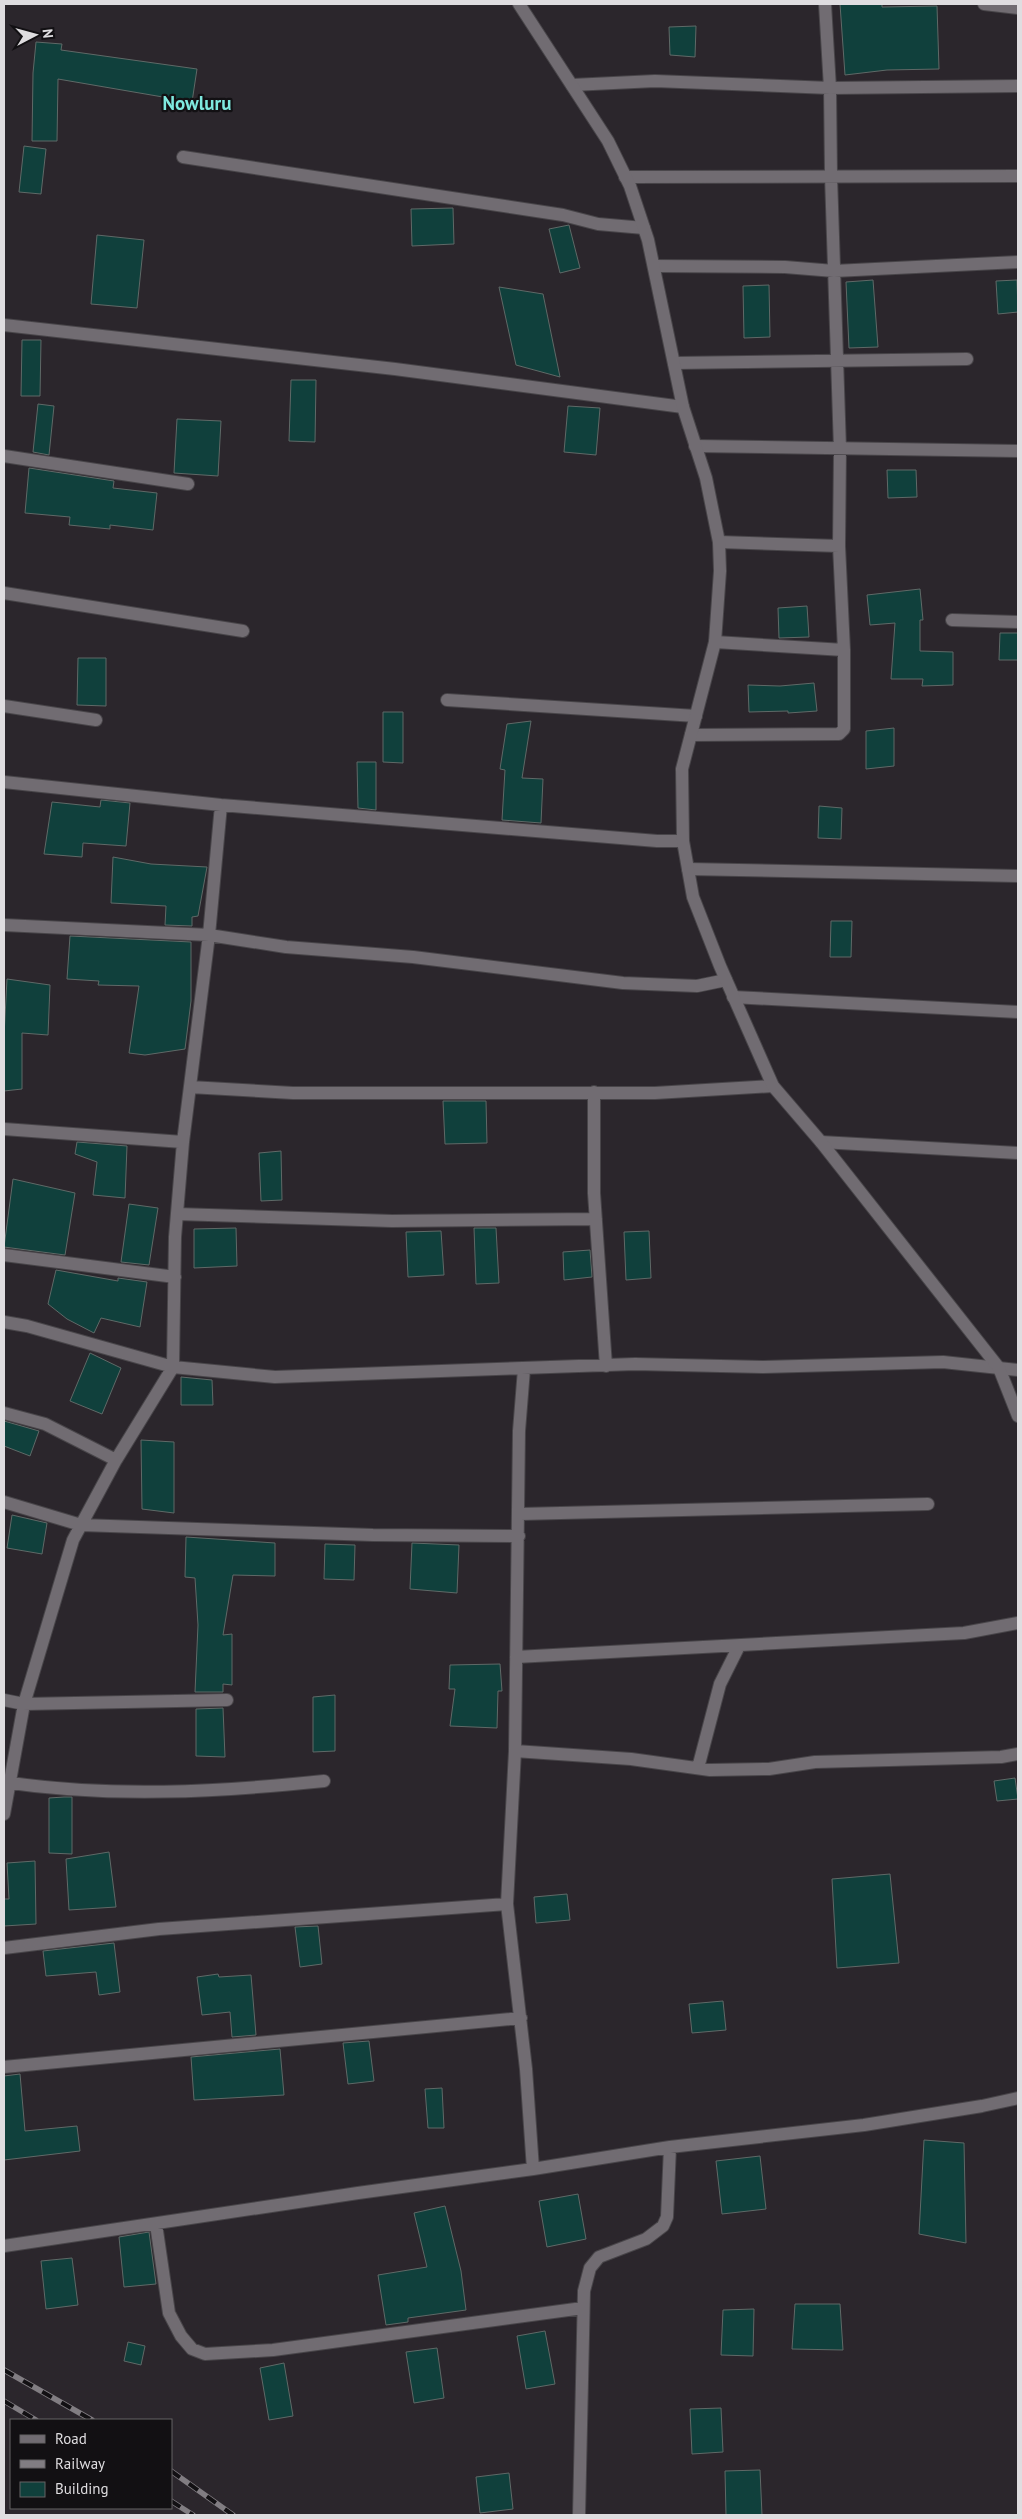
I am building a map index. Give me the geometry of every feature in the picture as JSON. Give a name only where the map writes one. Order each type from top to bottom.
[{"type":"street","points":[[519,4],[608,141],[625,177],[644,228],[654,266],[683,407],[706,478],[719,542],[720,571],[715,642],[682,769],[683,841],[693,896],[733,997],[772,1086],[821,1142],[999,1368],[1018,1416]]},
{"type":"street","points":[[691,735],[841,733],[845,726],[844,650],[839,546],[840,449],[830,88],[825,4]]},
{"type":"street","points":[[984,4],[1018,8]]},
{"type":"street","points":[[572,85],[655,81],[830,88],[1018,86]]},
{"type":"street","points":[[182,157],[563,215],[598,224],[644,228]]},
{"type":"street","points":[[625,177],[1018,176]]},
{"type":"street","points":[[654,266],[785,267],[834,271],[1018,262]]},
{"type":"street","points":[[4,325],[395,369],[683,407]]},
{"type":"street","points":[[674,363],[967,359]]},
{"type":"street","points":[[695,446],[1018,452]]},
{"type":"street","points":[[4,456],[188,484]]},
{"type":"street","points":[[719,542],[839,546]]},
{"type":"street","points":[[4,594],[243,631]]},
{"type":"street","points":[[952,620],[1018,622]]},
{"type":"street","points":[[715,642],[844,650]]},
{"type":"street","points":[[447,700],[696,716]]},
{"type":"street","points":[[4,706],[96,720]]},
{"type":"street","points":[[4,782],[221,805],[647,840],[683,841]]},
{"type":"street","points":[[4,1814],[6,1782],[24,1704],[74,1540],[116,1460],[173,1367],[177,1214],[183,1142],[209,935],[221,805]]},
{"type":"street","points":[[688,869],[1018,876]]},
{"type":"street","points":[[4,924],[209,935],[286,947],[414,957],[623,983],[697,986],[726,980]]},
{"type":"street","points":[[733,997],[1018,1012]]},
{"type":"street","points":[[190,1087],[293,1093],[655,1093],[772,1086]]},
{"type":"street","points":[[594,1092],[596,1220],[606,1366]]},
{"type":"street","points":[[4,1128],[183,1142]]},
{"type":"street","points":[[821,1142],[1018,1153]]},
{"type":"street","points":[[177,1214],[392,1221],[596,1220]]},
{"type":"street","points":[[4,1255],[175,1277]]},
{"type":"street","points":[[4,1322],[27,1326],[173,1367],[275,1377],[606,1366],[763,1367],[943,1362],[1018,1370]]},
{"type":"street","points":[[524,1369],[520,1431],[520,1514],[516,1566],[515,1751],[507,1904],[521,2018],[533,2169]]},
{"type":"street","points":[[4,1413],[45,1424],[116,1460]]},
{"type":"street","points":[[4,1502],[81,1525],[363,1534],[519,1536]]},
{"type":"street","points":[[520,1514],[928,1504]]},
{"type":"street","points":[[516,1657],[964,1633],[1018,1623]]},
{"type":"street","points":[[698,1768],[720,1684],[738,1646]]},
{"type":"street","points":[[4,1700],[24,1704],[227,1700]]},
{"type":"street","points":[[515,1751],[631,1759],[710,1770],[769,1769],[815,1762],[1001,1757],[1018,1754]]},
{"type":"street","points":[[6,1782],[83,1790],[149,1792],[256,1788],[324,1781]]},
{"type":"street","points":[[4,1948],[159,1929],[507,1904]]},
{"type":"street","points":[[4,2067],[521,2018]]},
{"type":"street","points":[[4,2246],[358,2192],[533,2169],[670,2146],[864,2125],[982,2106],[1018,2098]]},
{"type":"street","points":[[579,2515],[584,2290],[590,2268],[599,2257],[646,2239],[662,2226],[667,2217],[670,2146]]},
{"type":"street","points":[[156,2224],[169,2313],[181,2336],[192,2349],[205,2354],[273,2350],[583,2308]]},
{"type":"building","points":[[840,4],[882,4],[882,7],[937,6],[939,69],[887,70],[845,75]]},
{"type":"building","points":[[696,26],[695,57],[670,55],[669,27]]},
{"type":"building","points":[[36,42],[62,44],[61,50],[197,69],[192,102],[58,79],[57,141],[32,141],[33,73]]},
{"type":"building","points":[[24,146],[46,149],[41,194],[19,192]]},
{"type":"building","points":[[453,208],[454,244],[412,246],[411,209]]},
{"type":"building","points":[[569,225],[580,268],[560,273],[549,229]]},
{"type":"building","points":[[97,235],[144,240],[137,308],[91,304]]},
{"type":"building","points":[[873,280],[878,347],[849,348],[846,282]]},
{"type":"building","points":[[1017,280],[1018,312],[998,314],[996,281]]},
{"type":"building","points":[[769,285],[770,337],[744,338],[743,286]]},
{"type":"building","points":[[499,287],[543,294],[560,377],[516,365]]},
{"type":"building","points":[[22,340],[41,340],[40,396],[21,396]]},
{"type":"building","points":[[291,380],[316,380],[315,442],[289,441]]},
{"type":"building","points":[[38,404],[54,406],[49,455],[33,452]]},
{"type":"building","points":[[568,406],[600,408],[596,455],[564,452]]},
{"type":"building","points":[[177,419],[221,421],[218,476],[174,473]]},
{"type":"building","points":[[29,468],[114,481],[113,488],[157,493],[153,530],[110,525],[110,529],[69,525],[70,517],[25,513]]},
{"type":"building","points":[[887,470],[916,470],[917,497],[888,498]]},
{"type":"building","points":[[920,589],[923,620],[920,620],[920,651],[953,652],[953,685],[922,686],[923,679],[891,679],[895,623],[870,625],[867,595]]},
{"type":"building","points":[[807,606],[809,637],[779,638],[778,608]]},
{"type":"building","points":[[1000,633],[1018,633],[1018,660],[999,660]]},
{"type":"building","points":[[78,658],[106,658],[106,706],[77,705]]},
{"type":"building","points":[[814,683],[817,711],[788,713],[788,711],[749,712],[748,685],[780,686]]},
{"type":"building","points":[[383,712],[403,712],[403,763],[383,762]]},
{"type":"building","points":[[531,721],[522,778],[543,779],[541,823],[502,820],[505,770],[500,769],[507,724]]},
{"type":"building","points":[[894,728],[894,766],[866,769],[866,731]]},
{"type":"building","points":[[357,762],[376,762],[376,810],[358,808]]},
{"type":"building","points":[[101,800],[130,803],[126,846],[83,843],[82,857],[44,854],[52,802],[100,807]]},
{"type":"building","points":[[819,806],[842,808],[841,839],[818,838]]},
{"type":"building","points":[[113,857],[151,864],[207,867],[198,916],[192,917],[192,926],[165,925],[166,906],[111,903]]},
{"type":"building","points":[[831,921],[852,921],[851,957],[830,957]]},
{"type":"building","points":[[70,936],[191,942],[191,1001],[185,1049],[145,1055],[129,1053],[139,986],[98,985],[99,981],[67,979]]},
{"type":"building","points":[[7,979],[50,985],[48,1035],[22,1033],[22,1089],[4,1091],[4,1036]]},
{"type":"building","points":[[443,1101],[486,1101],[487,1143],[445,1144]]},
{"type":"building","points":[[77,1142],[127,1146],[125,1198],[93,1195],[97,1162],[75,1154]]},
{"type":"building","points":[[281,1151],[282,1200],[261,1201],[259,1153]]},
{"type":"building","points":[[13,1179],[75,1193],[65,1255],[4,1247]]},
{"type":"building","points":[[129,1204],[158,1208],[149,1265],[121,1262]]},
{"type":"building","points":[[236,1228],[237,1266],[194,1268],[194,1229]]},
{"type":"building","points":[[474,1228],[496,1228],[499,1283],[476,1284]]},
{"type":"building","points":[[441,1231],[444,1275],[408,1277],[406,1232]]},
{"type":"building","points":[[649,1231],[651,1278],[626,1280],[624,1232]]},
{"type":"building","points":[[590,1250],[592,1277],[564,1280],[563,1252]]},
{"type":"building","points":[[56,1270],[118,1281],[118,1278],[147,1282],[140,1327],[101,1318],[94,1333],[67,1319],[48,1304]]},
{"type":"building","points":[[90,1353],[121,1368],[102,1414],[70,1401]]},
{"type":"building","points":[[181,1377],[212,1380],[213,1405],[181,1405]]},
{"type":"building","points":[[4,1421],[39,1431],[30,1456],[4,1446]]},
{"type":"building","points":[[141,1440],[174,1442],[174,1513],[142,1509]]},
{"type":"building","points":[[12,1515],[47,1523],[42,1554],[7,1548]]},
{"type":"building","points":[[186,1537],[275,1543],[275,1576],[233,1575],[223,1635],[232,1634],[232,1685],[223,1684],[223,1692],[195,1692],[198,1625],[195,1578],[185,1577]]},
{"type":"building","points":[[412,1543],[459,1545],[457,1593],[410,1589]]},
{"type":"building","points":[[325,1544],[355,1545],[354,1580],[324,1579]]},
{"type":"building","points":[[500,1664],[502,1691],[498,1691],[497,1728],[450,1726],[455,1689],[449,1689],[450,1665]]},
{"type":"building","points":[[335,1695],[335,1751],[313,1752],[313,1697]]},
{"type":"building","points":[[223,1708],[225,1757],[196,1756],[196,1709]]},
{"type":"building","points":[[1015,1778],[1018,1799],[997,1801],[994,1781]]},
{"type":"building","points":[[72,1797],[72,1854],[49,1853],[49,1798]]},
{"type":"building","points":[[109,1852],[116,1907],[69,1910],[66,1859]]},
{"type":"building","points":[[35,1861],[36,1924],[4,1926],[4,1899],[9,1899],[7,1863]]},
{"type":"building","points":[[890,1874],[899,1963],[837,1968],[832,1879]]},
{"type":"building","points":[[567,1894],[570,1920],[536,1923],[534,1897]]},
{"type":"building","points":[[318,1926],[322,1964],[300,1967],[295,1927]]},
{"type":"building","points":[[114,1943],[120,1992],[99,1995],[96,1972],[46,1976],[43,1951]]},
{"type":"building","points":[[218,1974],[219,1977],[251,1975],[256,2035],[232,2037],[230,2012],[202,2015],[197,1977]]},
{"type":"building","points":[[723,2001],[726,2030],[692,2033],[689,2004]]},
{"type":"building","points":[[369,2041],[374,2081],[348,2084],[343,2043]]},
{"type":"building","points":[[280,2049],[284,2095],[194,2100],[191,2057]]},
{"type":"building","points":[[20,2074],[25,2131],[77,2126],[80,2151],[4,2160],[4,2076]]},
{"type":"building","points":[[442,2088],[444,2128],[428,2128],[425,2089]]},
{"type":"building","points":[[924,2140],[964,2143],[966,2243],[919,2234]]},
{"type":"building","points":[[760,2156],[766,2209],[722,2214],[716,2161]]},
{"type":"building","points":[[578,2194],[586,2239],[547,2247],[539,2201]]},
{"type":"building","points":[[445,2206],[461,2271],[466,2310],[408,2318],[408,2322],[386,2325],[378,2275],[427,2267],[414,2213]]},
{"type":"building","points":[[149,2232],[156,2284],[124,2287],[119,2237]]},
{"type":"building","points":[[72,2258],[78,2305],[46,2309],[41,2261]]},
{"type":"building","points":[[795,2304],[840,2304],[843,2350],[792,2349]]},
{"type":"building","points":[[754,2309],[753,2356],[721,2355],[723,2310]]},
{"type":"building","points":[[545,2331],[555,2384],[526,2389],[517,2336]]},
{"type":"building","points":[[128,2342],[145,2346],[141,2365],[124,2361]]},
{"type":"building","points":[[437,2348],[444,2398],[414,2403],[406,2352]]},
{"type":"building","points":[[284,2363],[293,2416],[269,2420],[260,2368]]},
{"type":"building","points":[[721,2408],[723,2452],[692,2454],[690,2409]]},
{"type":"building","points":[[760,2470],[762,2515],[726,2515],[725,2471]]},
{"type":"building","points":[[509,2473],[513,2509],[480,2513],[476,2477]]},
{"type":"railway","points":[[4,2370],[90,2419]]},
{"type":"railway","points":[[4,2401],[34,2419]]},
{"type":"railway","points":[[172,2472],[233,2515]]},
{"type":"railway","points":[[172,2502],[193,2515]]},
{"type":"district","name":"Nowluru","points":[[197,103]]}]
